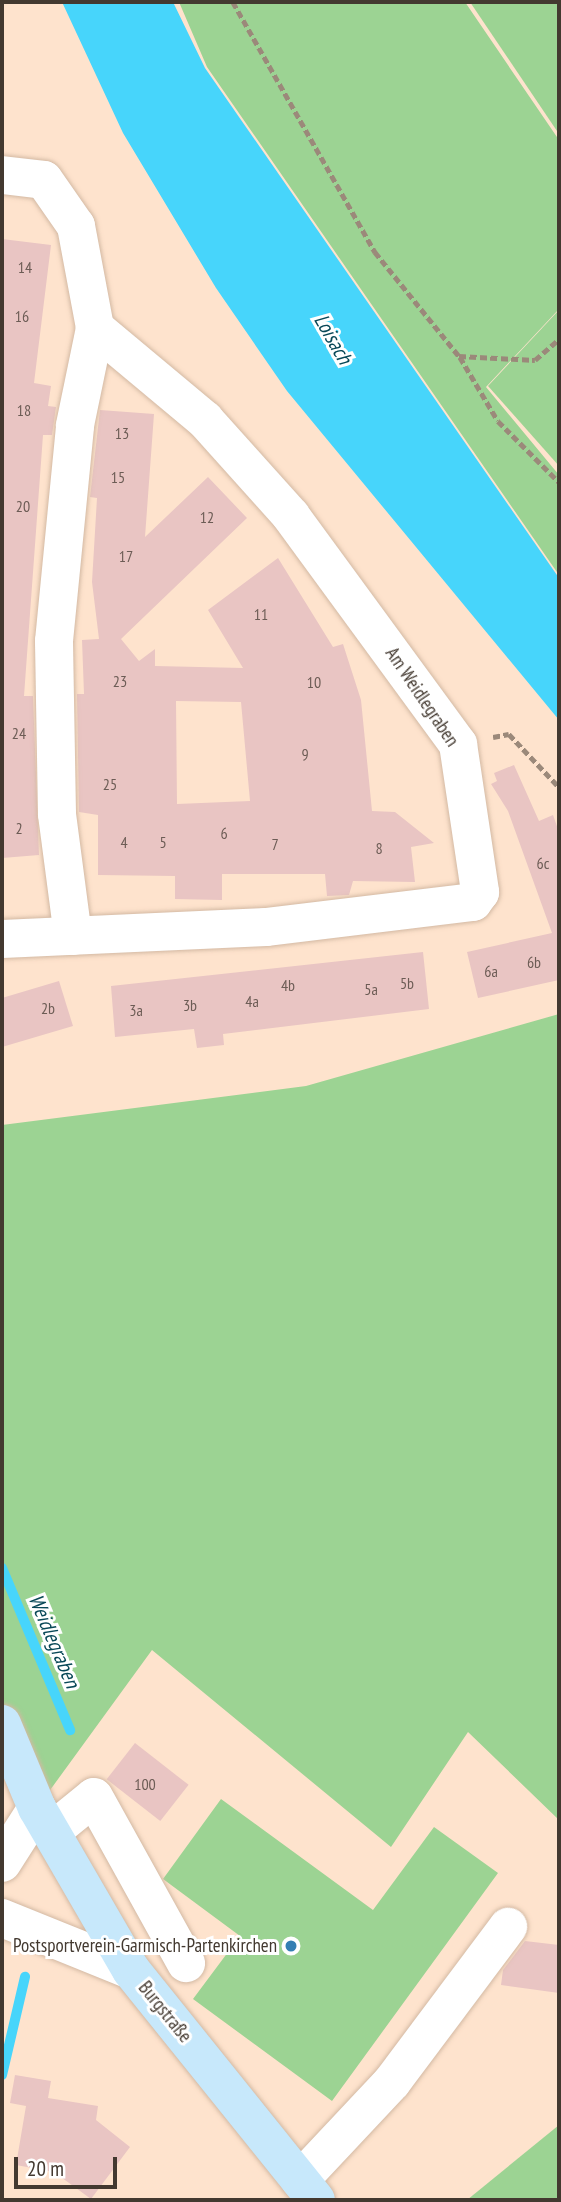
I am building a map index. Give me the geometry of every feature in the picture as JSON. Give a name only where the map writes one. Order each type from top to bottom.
[{"type":"main road","name":"Burgstraße","points":[[2,1724],[44,1820],[131,1970],[308,2190]]},
{"type":"street","points":[[2,175],[44,180],[76,226],[96,328],[75,425],[54,642],[57,814],[73,936]]},
{"type":"street","name":"Am Weidlegraben","points":[[2,939],[266,927],[473,902],[480,892],[458,744],[291,516],[205,420],[96,328]]},
{"type":"street","points":[[2,1863],[44,1820],[94,1797],[186,1963]]},
{"type":"street","points":[[2,1918],[131,1970]]},
{"type":"street","points":[[308,2190],[508,1927]]},
{"type":"path","points":[[233,2],[375,252],[459,356],[498,421],[559,482]]},
{"type":"path","points":[[459,356],[534,360],[559,339]]},
{"type":"path","points":[[458,744],[509,734],[559,787]]},
{"type":"green space","points":[[179,2],[465,2],[559,140],[559,309],[486,387],[559,475],[559,575],[207,67]]},
{"type":"green space","points":[[470,2],[559,2],[559,134]]},
{"type":"green space","points":[[559,310],[559,466],[488,386]]},
{"type":"green space","points":[[559,1014],[559,1820],[468,1732],[391,1847],[152,1650],[37,1808],[2,1724],[2,1125],[306,1086]]},
{"type":"green space","points":[[221,1799],[373,1910],[434,1827],[498,1873],[332,2101],[193,1999],[240,1936],[163,1879]]},
{"type":"green space","points":[[559,2125],[559,2200],[467,2200]]},
{"type":"water","name":"Loisach","points":[[62,2],[173,2],[205,68],[559,578],[559,720],[287,391],[216,288],[123,133]]},
{"type":"building","points":[[2,239],[51,245],[34,383],[51,386],[48,406],[56,407],[52,435],[43,435],[24,696],[33,696],[39,855],[2,858]]},
{"type":"building","points":[[100,410],[154,414],[145,537],[208,477],[247,518],[121,639],[139,661],[155,649],[155,666],[243,668],[208,610],[278,558],[333,647],[343,644],[361,700],[372,811],[395,812],[434,843],[411,847],[415,882],[353,881],[349,895],[327,896],[325,874],[222,874],[222,900],[175,899],[175,876],[98,875],[98,815],[79,812],[77,694],[84,694],[82,640],[99,639],[92,582],[97,498],[90,497]],"holes":[[[176,701],[241,702],[250,801],[177,804]]]},
{"type":"building","points":[[514,765],[539,821],[553,815],[559,832],[559,980],[478,998],[467,952],[552,933],[508,811],[491,784],[497,781],[494,773]]},
{"type":"building","points":[[423,952],[429,1009],[223,1034],[224,1045],[197,1048],[194,1029],[115,1037],[111,986]]},
{"type":"building","points":[[59,981],[73,1026],[2,1047],[2,998]]},
{"type":"building","points":[[135,1743],[189,1785],[160,1821],[107,1779]]},
{"type":"building","points":[[525,1941],[559,1945],[559,1993],[501,1985],[503,1970]]},
{"type":"building","points":[[15,2075],[51,2081],[48,2098],[98,2106],[96,2120],[130,2147],[91,2199],[54,2172],[16,2165],[26,2106],[10,2103]]},
{"type":"waterway","name":"Weidlegraben","points":[[2,1568],[70,1730]]},
{"type":"waterway","name":"Weidlegraben","points":[[2,2075],[25,1977]]},
{"type":"place","name":"Postsportverein-Garmisch-Partenkirchen","points":[[291,1946]]}]
